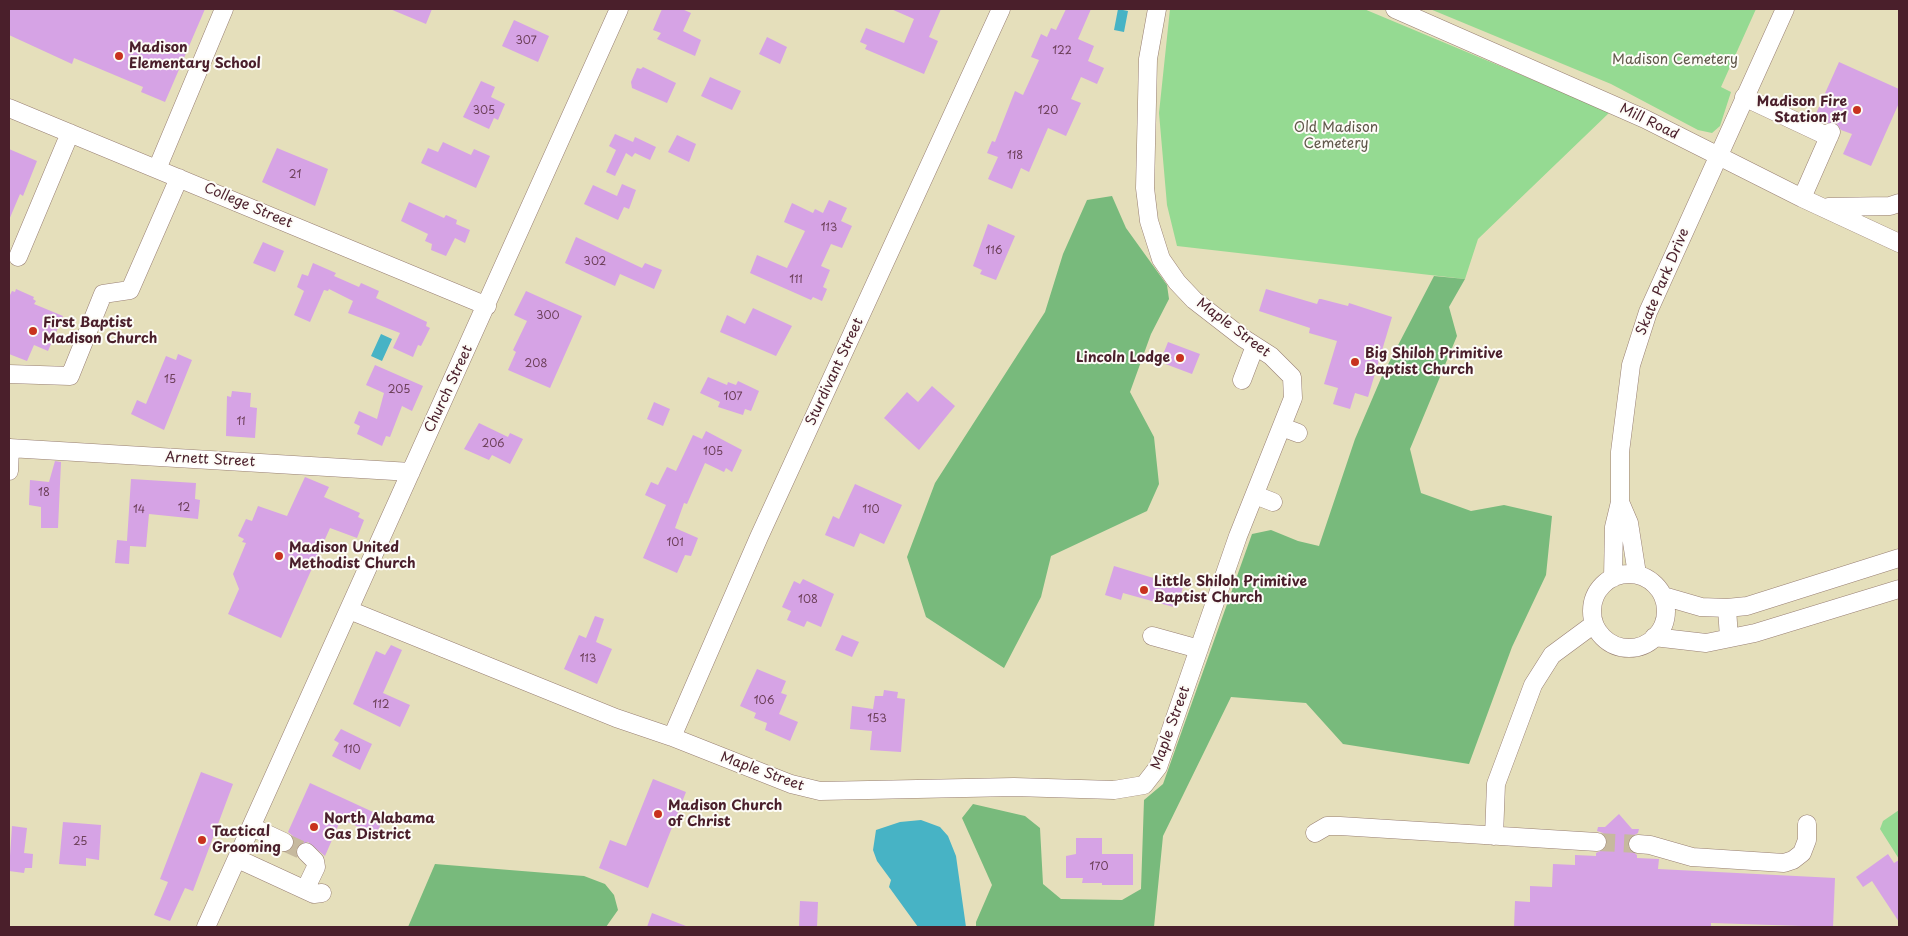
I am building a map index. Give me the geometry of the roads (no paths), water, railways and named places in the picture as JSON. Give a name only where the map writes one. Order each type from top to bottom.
[{"type":"street","points":[[157,169],[224,9]]},
{"type":"street","name":"Church Street","points":[[206,927],[619,9]]},
{"type":"street","name":"Sturdivant Street","points":[[672,737],[766,521],[1002,9]]},
{"type":"street","name":"Maple Street","points":[[349,610],[391,620],[616,718],[672,737],[782,781],[820,791],[922,788],[1132,789],[1144,786],[1158,767],[1255,495],[1290,430],[1293,398],[1292,377],[1271,356],[1194,300],[1177,282],[1161,259],[1149,221],[1145,188],[1148,59],[1157,9]]},
{"type":"street","name":"Mill Road","points":[[1395,9],[1646,119],[1717,157],[1899,243]]},
{"type":"street","name":"Skate Park Drive","points":[[1613,578],[1614,528],[1620,502],[1620,452],[1631,365],[1648,312],[1785,9]]},
{"type":"street","points":[[1744,97],[1830,134],[1802,198]]},
{"type":"street","name":"College Street","points":[[9,108],[487,306]]},
{"type":"street","points":[[18,257],[70,133]]},
{"type":"street","points":[[9,374],[70,376],[103,294],[130,290],[179,178]]},
{"type":"street","points":[[1820,207],[1890,206],[1899,203]]},
{"type":"street","points":[[1242,380],[1255,346]]},
{"type":"street","points":[[9,448],[9,471]]},
{"type":"street","name":"Arnett Street","points":[[9,448],[411,472]]},
{"type":"street","points":[[1255,495],[1273,502]]},
{"type":"street","name":"Skate Park Drive","points":[[1620,502],[1629,523],[1637,574]]},
{"type":"street","points":[[1663,596],[1701,607],[1727,608],[1747,606],[1899,558]]},
{"type":"street","points":[[1623,574],[1637,574],[1651,580],[1663,596],[1666,604],[1666,619],[1660,632],[1649,642],[1636,647],[1621,647],[1608,641],[1594,624],[1593,602],[1599,589],[1613,578],[1623,574]]},
{"type":"street","points":[[1654,637],[1706,643],[1755,634],[1899,589]]},
{"type":"street","points":[[1727,608],[1728,638]]},
{"type":"street","points":[[1494,836],[1496,784],[1533,685],[1552,655],[1594,624]]},
{"type":"street","points":[[1152,636],[1199,649]]},
{"type":"street","points":[[1638,844],[1650,845],[1692,857],[1784,863],[1793,860],[1802,853],[1808,840],[1807,824]]},
{"type":"street","points":[[1314,833],[1327,826],[1340,826],[1597,842]]},
{"type":"street","points":[[252,827],[284,842]]},
{"type":"street","points":[[238,859],[314,892],[315,861],[306,852]]},
{"type":"water","points":[[1118,9],[1128,11],[1124,32],[1114,30]]},
{"type":"water","points":[[381,334],[392,339],[382,361],[371,356]]},
{"type":"water","points":[[921,820],[940,827],[948,836],[956,856],[966,927],[918,927],[889,887],[891,880],[877,861],[873,850],[876,830],[900,822]]},
{"type":"tunnel","points":[[284,842],[306,852]]},
{"type":"tunnel","points":[[1597,842],[1638,844]]},
{"type":"place","name":"Madison Elementary School","points":[[119,56]]},
{"type":"place","name":"Madison Fire Station #1","points":[[1857,110]]},
{"type":"place","name":"First Baptist Madison Church","points":[[33,331]]},
{"type":"place","name":"Lincoln Lodge","points":[[1180,358]]},
{"type":"place","name":"Big Shiloh Primitive Baptist Church","points":[[1355,362]]},
{"type":"place","name":"Madison United Methodist Church","points":[[279,556]]},
{"type":"place","name":"Little Shiloh Primitive Baptist Church","points":[[1144,590]]},
{"type":"place","name":"Madison Church of Christ","points":[[658,814]]},
{"type":"place","name":"North Alabama Gas District","points":[[314,827]]},
{"type":"place","name":"Tactical Grooming","points":[[202,840]]},
{"type":"park label","name":"Madison Cemetery","points":[[1675,60]]},
{"type":"park label","name":"Old Madison Cemetery","points":[[1336,136]]}]
